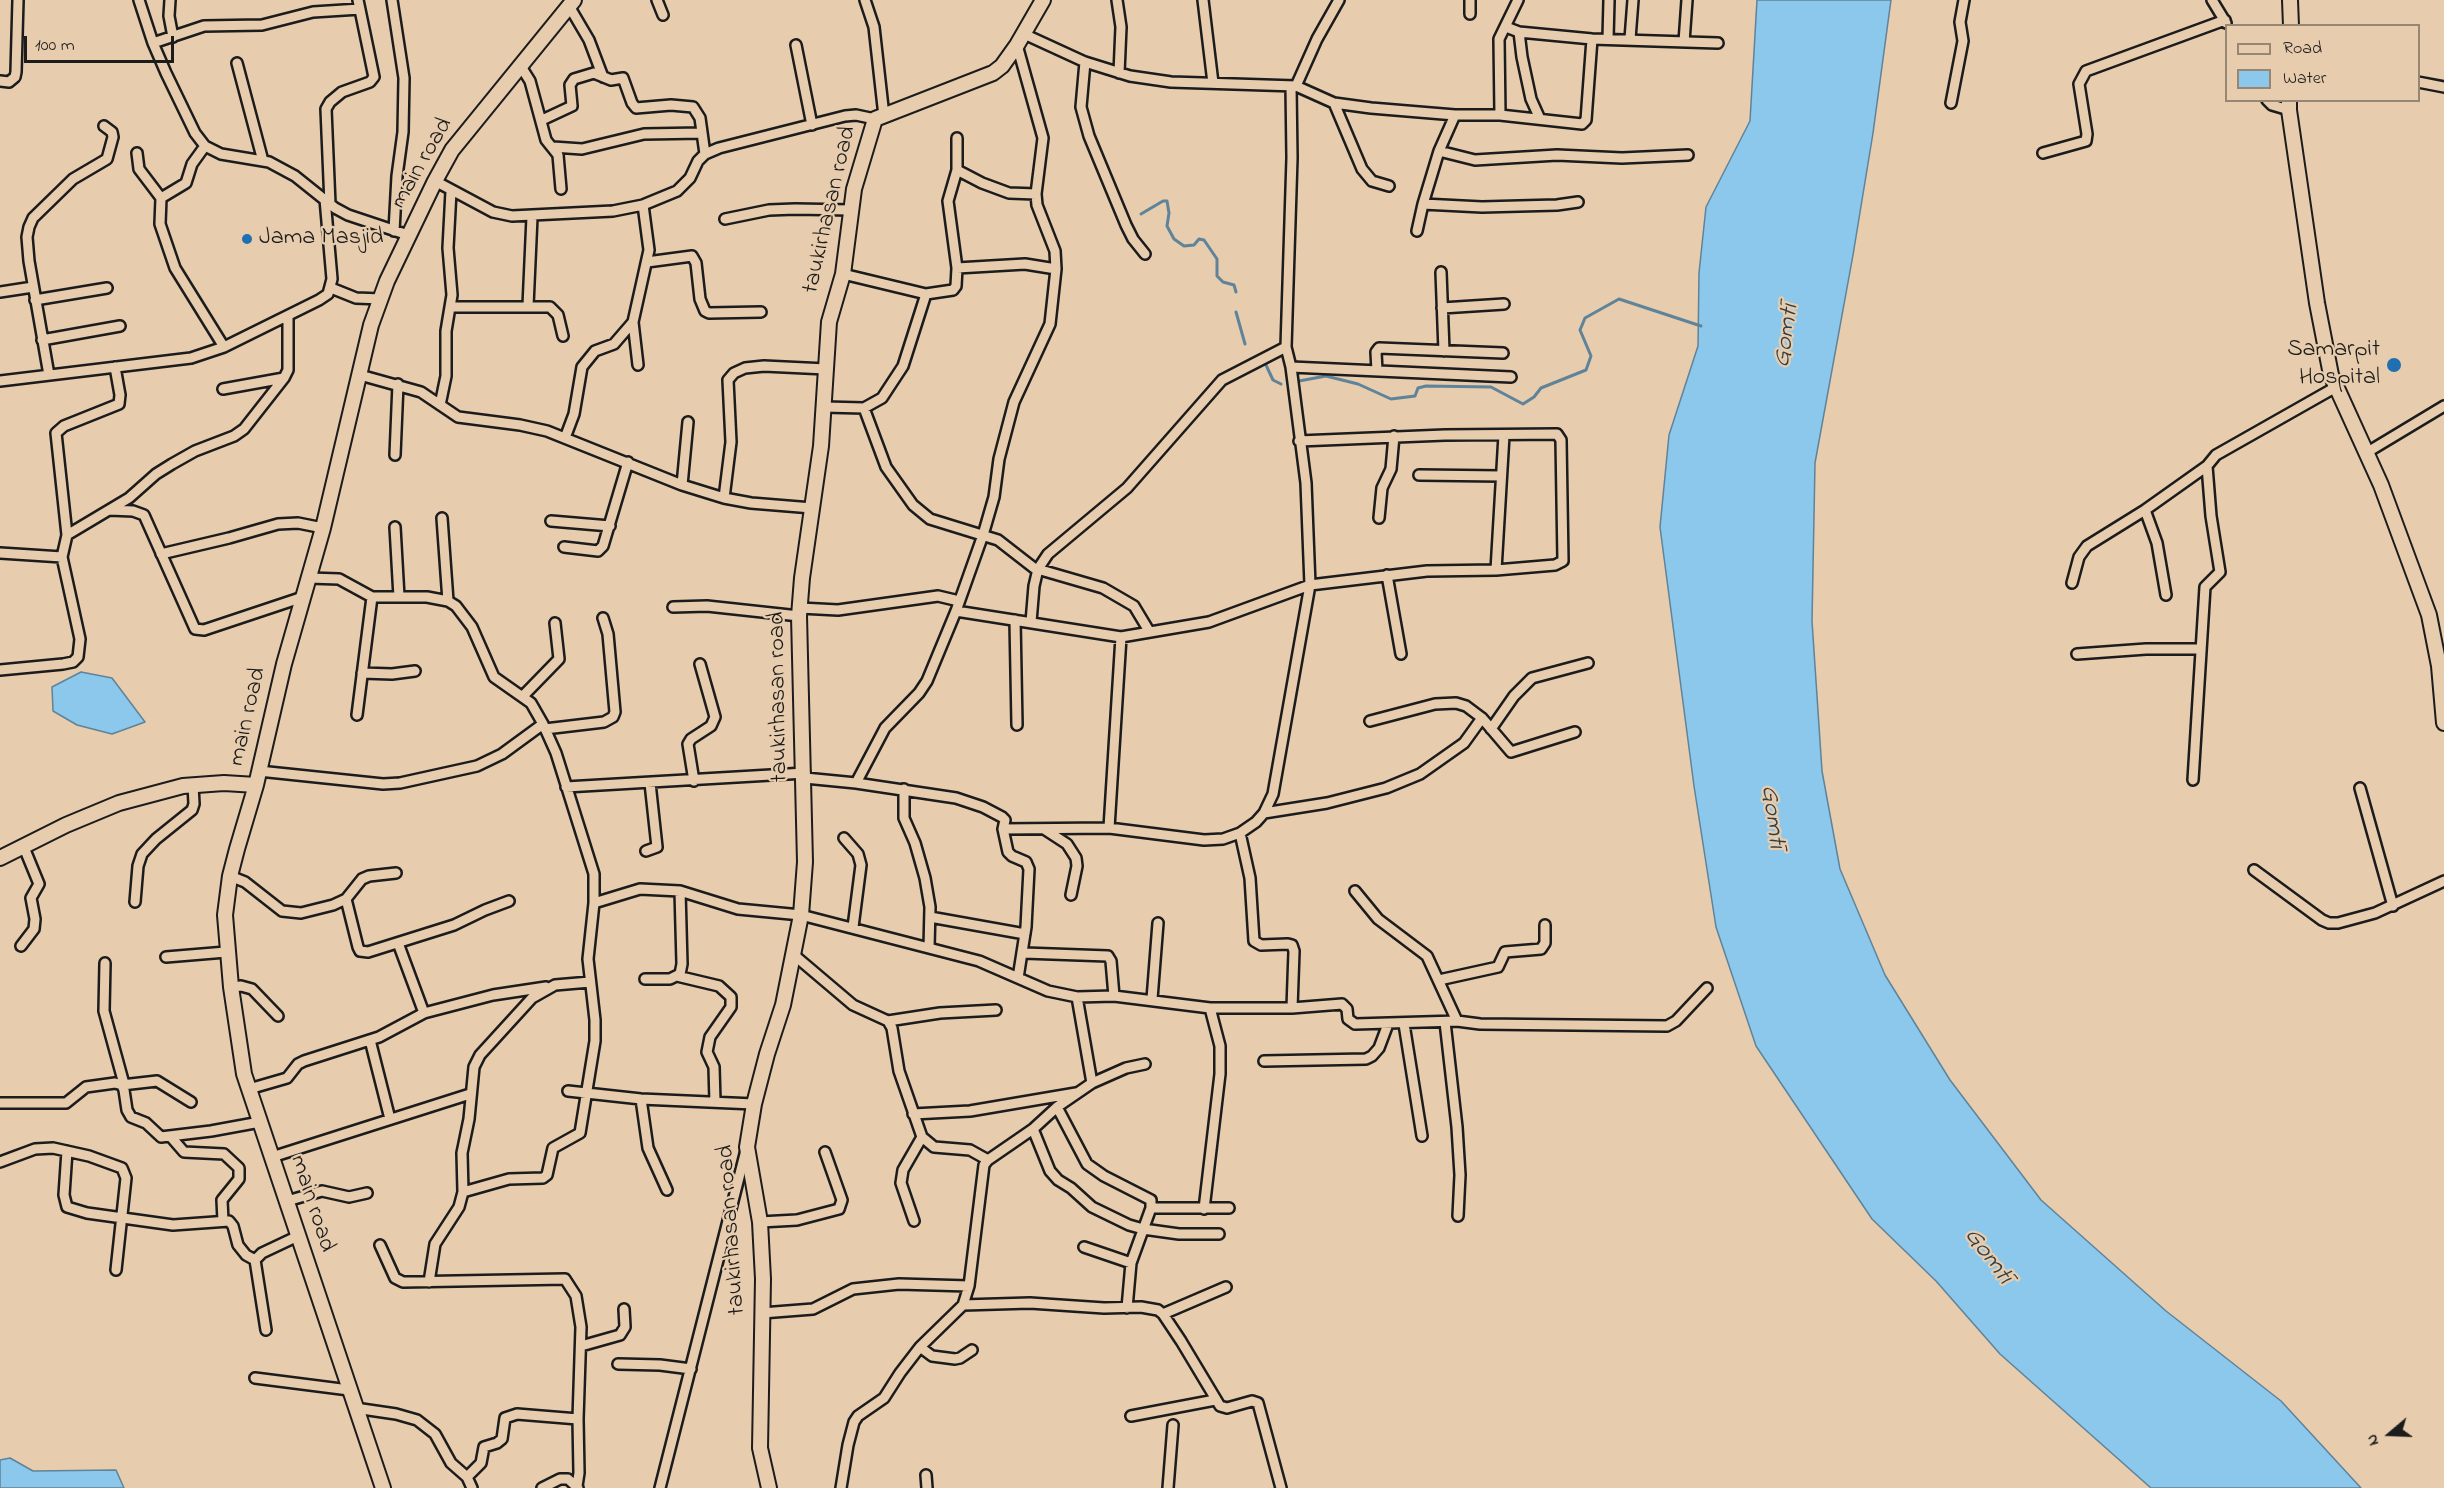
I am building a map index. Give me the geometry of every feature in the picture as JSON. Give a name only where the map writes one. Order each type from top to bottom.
[{"type":"main road","name":"taukirhasan road","points":[[769,1488],[760,1449],[762,1313],[760,1222],[747,1147],[754,1104],[783,1005],[801,915],[805,862],[805,776],[799,612],[822,446],[829,322],[843,274],[854,189],[880,117],[993,73],[1002,66],[1021,40],[1043,0]]},
{"type":"main road","points":[[2290,0],[2291,24]]},
{"type":"main road","name":"main road","points":[[383,1488],[249,1089],[238,1042],[226,952],[225,915],[230,876],[256,785],[284,664],[323,528],[372,325],[401,233],[452,150],[571,3]]},
{"type":"main road","points":[[2289,105],[2317,303],[2331,375],[2381,485],[2429,615],[2439,666],[2444,723]]},
{"type":"main road","points":[[0,858],[23,845],[119,803],[193,785],[224,783],[256,785]]},
{"type":"street","points":[[0,81],[9,82],[15,77],[18,0]]},
{"type":"street","points":[[139,0],[153,43],[195,134],[205,146],[221,154],[263,161],[295,176],[348,215],[401,233],[397,176],[403,132],[404,78],[392,0]]},
{"type":"street","points":[[170,0],[169,16],[173,36]]},
{"type":"street","points":[[657,0],[663,15]]},
{"type":"street","points":[[435,181],[493,212],[512,216],[532,217],[557,213],[613,211],[643,205],[684,186],[698,161],[705,154],[719,148],[845,116],[880,117],[874,27],[866,0]]},
{"type":"street","points":[[1117,0],[1121,27],[1119,73]]},
{"type":"street","points":[[1203,0],[1213,83]]},
{"type":"street","points":[[1003,829],[1109,828],[1204,840],[1223,839],[1240,833],[1264,813],[1273,794],[1310,585],[1308,505],[1291,367],[1286,347],[1293,86],[1339,0]]},
{"type":"street","points":[[1470,0],[1470,14]]},
{"type":"street","points":[[1500,115],[1499,39],[1518,0]]},
{"type":"street","points":[[1608,39],[1609,0]]},
{"type":"street","points":[[1630,39],[1633,0]]},
{"type":"street","points":[[1684,42],[1687,0]]},
{"type":"street","points":[[1952,103],[1963,41],[1960,22],[1964,0]]},
{"type":"street","points":[[2043,153],[2086,141],[2087,134],[2079,84],[2086,71],[2226,23],[2212,0]]},
{"type":"street","points":[[571,3],[589,40],[603,77]]},
{"type":"street","points":[[0,381],[191,358],[224,347],[288,316],[319,300],[328,294],[331,288],[326,109],[330,102],[342,92],[370,82],[374,77],[359,5],[313,12],[262,25],[204,27],[153,43]]},
{"type":"street","points":[[1506,27],[1519,32],[1592,39],[1718,43]]},
{"type":"street","points":[[1519,32],[1531,99],[1540,118]]},
{"type":"street","points":[[1021,40],[1119,73],[1170,82],[1293,86],[1334,103],[1455,115],[1500,115],[1584,123],[1592,39]]},
{"type":"street","points":[[856,783],[885,728],[919,693],[927,681],[956,611],[983,535],[994,497],[999,459],[1014,402],[1050,324],[1056,269],[1055,251],[1037,205],[1036,194],[1043,138],[1021,40]]},
{"type":"street","points":[[796,45],[812,125]]},
{"type":"street","points":[[1085,62],[1081,107],[1089,136],[1129,232],[1145,254]]},
{"type":"street","points":[[237,63],[263,161]]},
{"type":"street","points":[[520,65],[530,81],[546,140],[558,155],[561,189]]},
{"type":"street","points":[[542,120],[572,106],[570,86],[574,79],[594,73],[611,80],[625,79],[632,103],[636,108],[671,105],[693,107],[700,118],[705,154]]},
{"type":"street","points":[[2420,82],[2444,87]]},
{"type":"street","points":[[2268,102],[2272,105],[2289,105]]},
{"type":"street","points":[[1334,103],[1362,169],[1372,181],[1389,186]]},
{"type":"street","points":[[1417,231],[1439,151],[1455,115]]},
{"type":"street","points":[[49,375],[33,286],[27,237],[28,227],[33,218],[73,179],[107,159],[113,137],[112,132],[104,126]]},
{"type":"street","points":[[553,147],[582,149],[644,134],[702,133]]},
{"type":"street","points":[[843,274],[926,294],[953,290],[956,286],[957,268],[948,201],[957,170],[957,138]]},
{"type":"street","points":[[160,198],[186,183],[192,164],[205,146]]},
{"type":"street","points":[[1439,151],[1475,160],[1557,155],[1622,158],[1689,155]]},
{"type":"street","points":[[137,153],[139,169],[160,198],[160,224],[176,268],[224,347]]},
{"type":"street","points":[[957,170],[1009,193],[1036,194]]},
{"type":"street","points":[[440,405],[446,376],[446,331],[453,295],[448,248],[451,191]]},
{"type":"street","points":[[1423,204],[1482,207],[1557,205],[1578,202]]},
{"type":"street","points":[[638,365],[633,322],[647,262],[649,237],[643,205]]},
{"type":"street","points":[[725,219],[769,210],[795,208],[851,210]]},
{"type":"street","points":[[528,306],[532,217]]},
{"type":"street","points":[[647,262],[692,256],[696,263],[700,299],[705,311],[709,313],[760,312]]},
{"type":"street","points":[[957,268],[1025,264],[1056,269]]},
{"type":"street","points":[[1441,272],[1444,351]]},
{"type":"street","points":[[0,292],[33,286]]},
{"type":"street","points":[[36,300],[107,288]]},
{"type":"street","points":[[331,288],[356,298],[381,299]]},
{"type":"street","points":[[824,407],[864,408],[882,398],[900,373],[926,294]]},
{"type":"street","points":[[1442,308],[1504,304]]},
{"type":"street","points":[[451,307],[550,307],[555,310],[563,336]]},
{"type":"street","points":[[67,535],[129,498],[156,474],[172,464],[234,436],[244,429],[284,378],[289,358],[288,316]]},
{"type":"street","points":[[565,438],[574,414],[582,366],[595,351],[614,344],[633,322]]},
{"type":"street","points":[[42,340],[120,326]]},
{"type":"street","points":[[1031,622],[1034,566],[1133,482],[1222,380],[1286,347]]},
{"type":"street","points":[[1377,371],[1376,352],[1379,348],[1503,353]]},
{"type":"street","points":[[0,670],[63,664],[73,662],[78,657],[80,639],[62,557],[67,535],[56,433],[64,426],[119,404],[120,395],[115,367]]},
{"type":"street","points":[[724,498],[731,442],[728,380],[734,373],[755,367],[826,369]]},
{"type":"street","points":[[1291,367],[1511,377]]},
{"type":"street","points":[[360,375],[421,392],[458,417],[520,425],[565,438],[682,485],[724,498],[751,503],[812,508]]},
{"type":"street","points":[[223,389],[284,378]]},
{"type":"street","points":[[395,455],[398,384]]},
{"type":"street","points":[[2072,583],[2079,557],[2087,546],[2145,510],[2207,466],[2216,455],[2336,387]]},
{"type":"street","points":[[2366,453],[2444,405]]},
{"type":"street","points":[[864,408],[886,467],[913,506],[930,519],[998,540],[1034,566],[1103,588],[1134,606],[1149,631]]},
{"type":"street","points":[[682,485],[688,422]]},
{"type":"street","points":[[956,611],[1120,637],[1209,622],[1310,585],[1427,571],[1496,570],[1555,565],[1563,561],[1559,436],[1554,433],[1394,436],[1299,441]]},
{"type":"street","points":[[1496,570],[1504,435]]},
{"type":"street","points":[[1379,518],[1382,488],[1391,469],[1394,436]]},
{"type":"street","points":[[564,547],[598,551],[603,546],[628,462]]},
{"type":"street","points":[[2193,780],[2205,587],[2220,572],[2211,516],[2207,466]]},
{"type":"street","points":[[1419,475],[1501,476]]},
{"type":"street","points":[[110,510],[133,511],[144,515],[195,629],[204,630],[303,597]]},
{"type":"street","points":[[2145,510],[2157,543],[2166,595]]},
{"type":"street","points":[[442,518],[448,601]]},
{"type":"street","points":[[551,521],[610,526]]},
{"type":"street","points":[[161,554],[278,524],[298,523],[323,528]]},
{"type":"street","points":[[395,527],[399,597]]},
{"type":"street","points":[[0,553],[62,557]]},
{"type":"street","points":[[1388,575],[1401,654]]},
{"type":"street","points":[[309,578],[344,580],[372,597],[427,597],[448,601],[456,606],[472,627],[494,677],[531,703],[544,726],[594,874],[594,903],[588,959],[595,1020],[594,1041],[580,1133],[553,1148],[547,1175],[543,1178],[509,1179],[464,1192]]},
{"type":"street","points":[[673,608],[707,606],[799,612],[838,610],[938,596],[959,601]]},
{"type":"street","points":[[357,715],[372,597]]},
{"type":"street","points":[[259,771],[383,784],[400,783],[477,766],[502,754],[544,726],[604,722],[613,717],[615,712],[608,634],[603,618]]},
{"type":"street","points":[[1015,620],[1017,724]]},
{"type":"street","points":[[523,696],[559,659],[555,623]]},
{"type":"street","points":[[1109,828],[1120,637]]},
{"type":"street","points":[[2077,654],[2146,649],[2200,649]]},
{"type":"street","points":[[1491,729],[1514,696],[1532,678],[1588,663]]},
{"type":"street","points":[[694,781],[688,744],[691,739],[711,726],[715,717],[700,664]]},
{"type":"street","points":[[363,673],[415,671]]},
{"type":"street","points":[[1370,721],[1435,704],[1466,706],[1482,718],[1507,750],[1515,752],[1575,732]]},
{"type":"street","points":[[1264,813],[1327,803],[1386,788],[1420,774],[1464,744],[1482,718]]},
{"type":"street","points":[[566,787],[805,776],[956,798],[983,807],[1005,820],[1003,829],[1008,852],[1026,862],[1029,869],[1024,953],[1018,978]]},
{"type":"street","points":[[646,851],[657,847],[650,783]]},
{"type":"street","points":[[135,902],[138,866],[142,855],[156,839],[192,810],[193,785]]},
{"type":"street","points":[[2360,788],[2393,906]]},
{"type":"street","points":[[904,789],[903,813],[925,878],[930,917],[929,948]]},
{"type":"street","points":[[1044,829],[1067,844],[1076,858],[1077,866],[1071,896]]},
{"type":"street","points":[[1240,833],[1250,878],[1254,941],[1261,945],[1288,944],[1292,945],[1294,951],[1292,1008]]},
{"type":"street","points":[[844,838],[858,854],[861,865],[853,927]]},
{"type":"street","points":[[21,946],[34,929],[35,919],[31,898],[39,884],[23,845]]},
{"type":"street","points":[[2254,870],[2329,923],[2365,917],[2444,881]]},
{"type":"street","points":[[230,876],[245,882],[273,905],[291,913],[302,913],[333,905],[346,898],[363,879],[369,876],[396,873]]},
{"type":"street","points":[[594,903],[640,889],[680,891],[738,909],[801,915],[853,927],[979,961],[1048,991],[1077,997],[1114,996],[1152,999],[1210,1008],[1292,1008],[1342,1004],[1347,1009],[1351,1023],[1404,1024],[1457,1021],[1480,1024],[1589,1023],[1666,1026],[1676,1021],[1707,988]]},
{"type":"street","points":[[677,976],[682,964],[680,891]]},
{"type":"street","points":[[1355,891],[1378,919],[1427,956],[1457,1021]]},
{"type":"street","points":[[346,898],[360,951],[368,952],[454,926],[485,910],[510,901]]},
{"type":"street","points":[[930,917],[1025,934]]},
{"type":"street","points":[[1152,999],[1158,923]]},
{"type":"street","points":[[1439,980],[1498,967],[1505,952],[1541,949],[1545,944],[1545,925]]},
{"type":"street","points":[[398,943],[424,1013]]},
{"type":"street","points":[[166,957],[226,952]]},
{"type":"street","points":[[1024,953],[1108,956],[1111,961],[1114,996]]},
{"type":"street","points":[[794,955],[853,1005],[888,1021],[940,1013],[996,1010]]},
{"type":"street","points":[[105,963],[104,1011],[131,1117],[146,1122],[161,1137],[260,1122]]},
{"type":"street","points":[[645,979],[677,976],[719,986],[731,997],[731,1007],[710,1037],[707,1052],[714,1068],[715,1102]]},
{"type":"street","points":[[249,1089],[287,1077],[304,1061],[370,1040],[424,1013],[492,995],[590,982]]},
{"type":"street","points":[[231,987],[241,986],[252,989],[278,1016]]},
{"type":"street","points":[[429,1282],[435,1244],[459,1207],[464,1192],[462,1153],[469,1119],[474,1066],[480,1055],[532,998],[548,987]]},
{"type":"street","points":[[1077,997],[1092,1083]]},
{"type":"street","points":[[1203,1209],[1220,1074],[1220,1046],[1210,1008]]},
{"type":"street","points":[[888,1021],[892,1028],[899,1071],[922,1137],[934,1147],[970,1150],[988,1160]]},
{"type":"street","points":[[1445,1022],[1457,1127],[1460,1175],[1458,1216]]},
{"type":"street","points":[[1264,1061],[1366,1059],[1379,1048],[1388,1024]]},
{"type":"street","points":[[1404,1024],[1422,1136]]},
{"type":"street","points":[[370,1040],[390,1119]]},
{"type":"street","points":[[841,1488],[848,1445],[854,1422],[858,1416],[884,1398],[920,1347],[963,1305],[969,1286],[982,1173],[988,1160],[1033,1129],[1057,1107],[1092,1083],[1126,1068],[1145,1064]]},
{"type":"street","points":[[0,1103],[66,1103],[86,1087],[158,1081],[191,1102]]},
{"type":"street","points":[[568,1091],[587,1095],[642,1099],[754,1104]]},
{"type":"street","points":[[913,1114],[970,1111],[1078,1092]]},
{"type":"street","points":[[272,1157],[471,1094]]},
{"type":"street","points":[[642,1099],[648,1148],[667,1190]]},
{"type":"street","points":[[1057,1107],[1080,1156],[1087,1164],[1104,1176],[1149,1198],[1151,1208],[1131,1263],[1127,1308]]},
{"type":"street","points":[[1033,1129],[1050,1172],[1092,1207],[1143,1229],[1179,1234],[1219,1234]]},
{"type":"street","points":[[171,1137],[184,1152],[224,1154],[239,1168],[239,1179],[222,1200],[223,1221]]},
{"type":"street","points":[[914,1221],[901,1183],[903,1170],[922,1137]]},
{"type":"street","points":[[660,1488],[747,1147]]},
{"type":"street","points":[[0,1162],[43,1148],[67,1151],[122,1168],[126,1178],[116,1270]]},
{"type":"street","points":[[67,1151],[64,1195],[67,1207],[122,1219],[173,1225],[229,1221],[233,1226],[238,1245],[246,1255],[255,1260]]},
{"type":"street","points":[[760,1222],[797,1220],[839,1209],[842,1200],[825,1152]]},
{"type":"street","points":[[287,1201],[322,1191],[349,1197],[367,1193]]},
{"type":"street","points":[[1151,1208],[1229,1208]]},
{"type":"street","points":[[255,1260],[262,1253],[298,1236]]},
{"type":"street","points":[[380,1245],[391,1272],[398,1281],[565,1279],[576,1296],[581,1327],[577,1487]]},
{"type":"street","points":[[1084,1247],[1131,1263]]},
{"type":"street","points":[[255,1260],[266,1330]]},
{"type":"street","points":[[762,1313],[813,1309],[853,1289],[899,1284],[969,1286]]},
{"type":"street","points":[[1163,1314],[1226,1287]]},
{"type":"street","points":[[963,1305],[1030,1303],[1152,1308],[1163,1314],[1220,1406],[1227,1408],[1252,1401],[1258,1403],[1281,1488]]},
{"type":"street","points":[[580,1346],[620,1335],[625,1327],[624,1309]]},
{"type":"street","points":[[920,1347],[932,1356],[955,1359],[960,1359],[972,1350]]},
{"type":"street","points":[[618,1364],[660,1365],[691,1369]]},
{"type":"street","points":[[255,1378],[349,1390]]},
{"type":"street","points":[[1131,1416],[1215,1400]]},
{"type":"street","points":[[355,1408],[396,1414],[417,1420],[435,1434],[451,1462],[466,1477],[471,1488]]},
{"type":"street","points":[[466,1477],[481,1463],[484,1447],[502,1439],[505,1418],[517,1414],[578,1419]]},
{"type":"street","points":[[1168,1488],[1173,1425]]},
{"type":"street","points":[[926,1475],[927,1488]]},
{"type":"street","points":[[542,1488],[560,1479],[568,1479],[577,1487]]},
{"type":"water","name":"Gomtī","points":[[1757,0],[1891,0],[1853,255],[1815,463],[1812,621],[1822,771],[1840,869],[1885,975],[1950,1080],[2041,1200],[2166,1311],[2281,1401],[2361,1488],[2151,1488],[2000,1354],[1936,1281],[1872,1219],[1756,1046],[1716,927],[1694,786],[1660,527],[1669,435],[1698,346],[1699,273],[1706,207],[1750,121]]},
{"type":"water","points":[[81,672],[112,678],[145,722],[112,734],[77,725],[53,711],[52,687]]},
{"type":"water","points":[[10,1458],[33,1471],[116,1470],[124,1488],[0,1488],[0,1460]]},
{"type":"waterway","points":[[1141,214],[1167,201],[1169,213],[1167,226],[1174,239],[1184,246],[1194,245],[1199,239],[1204,240],[1217,259],[1217,276],[1223,282],[1234,285],[1236,292]]},
{"type":"waterway","points":[[1299,381],[1326,376],[1358,384],[1391,399],[1415,396],[1418,388],[1426,386],[1491,387],[1523,404],[1534,397],[1541,388],[1586,370],[1591,356],[1580,330],[1585,318],[1619,299],[1701,326]]},
{"type":"waterway","points":[[1236,312],[1245,344]]},
{"type":"waterway","points":[[1266,365],[1273,380],[1281,384]]},
{"type":"place","name":"Jama Masjid","points":[[247,239]]},
{"type":"place","name":"Samarpit Hospital","points":[[2394,365]]}]
